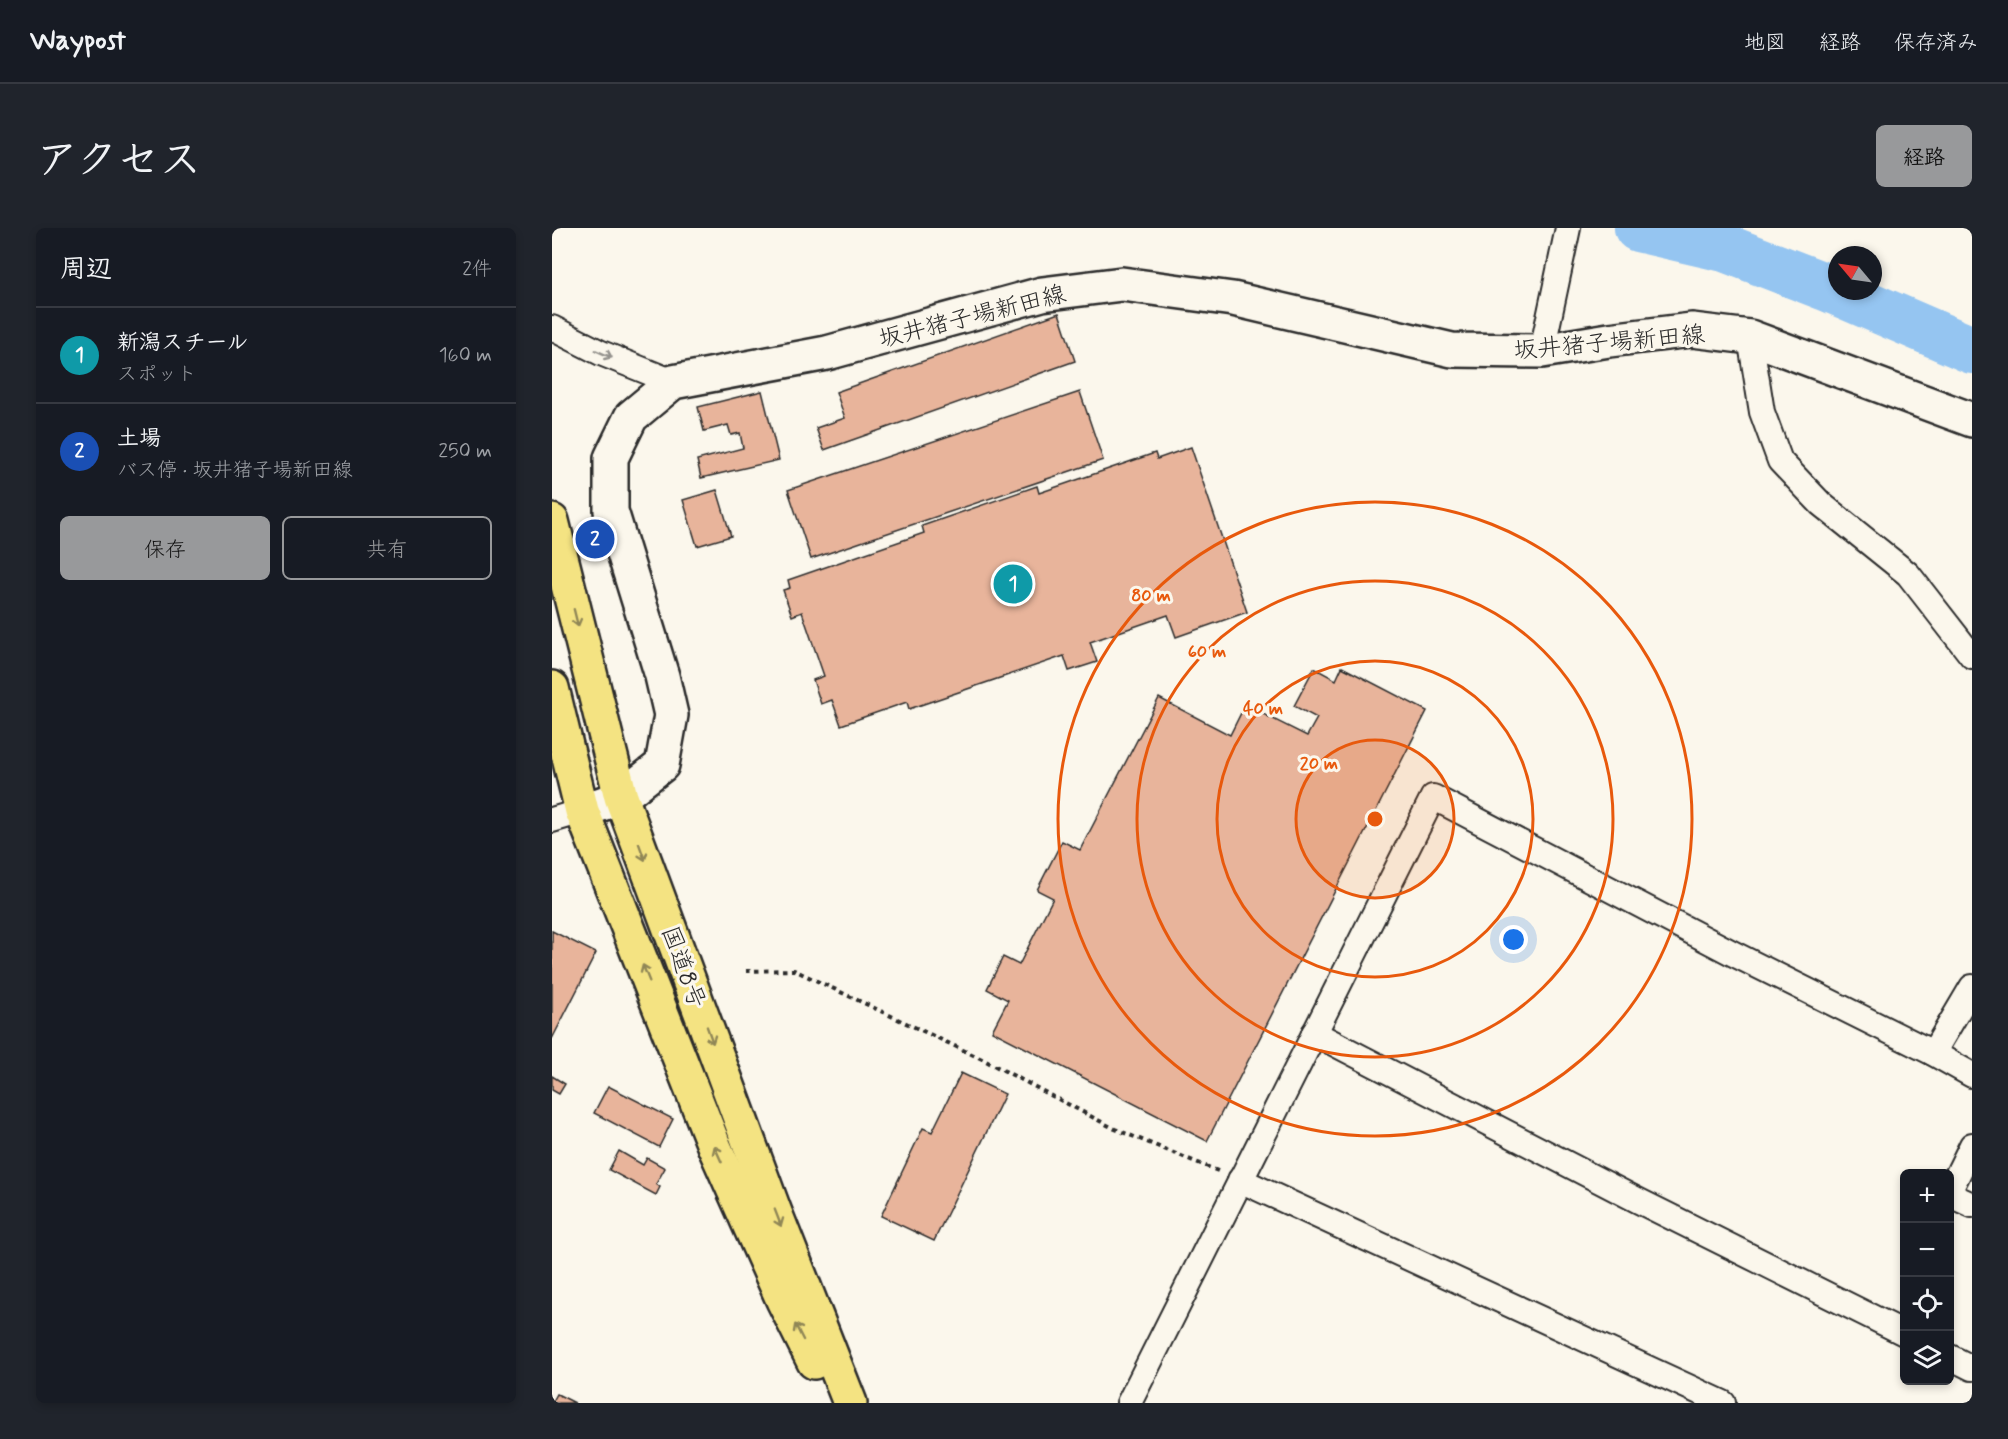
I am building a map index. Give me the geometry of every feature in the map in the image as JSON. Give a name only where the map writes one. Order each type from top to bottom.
[{"type":"highway","name":"国道8号","points":[[552,521],[621,797],[774,1210],[850,1403]]},
{"type":"highway","name":"国道8号","points":[[552,688],[567,815],[783,1300],[834,1403]]},
{"type":"main road","name":"坂井猪子場新田線","points":[[567,815],[621,797],[662,765],[670,715],[662,676],[611,512],[611,458],[631,417],[673,382],[827,353],[1042,294],[1122,284],[1233,299],[1452,350],[1542,351],[1692,330],[1750,337],[1972,420]]},
{"type":"street","points":[[1542,351],[1568,228]]},
{"type":"street","points":[[552,328],[601,353],[673,382]]},
{"type":"street","points":[[1750,337],[1762,412],[1780,461],[1821,504],[1908,574],[1972,656]]},
{"type":"street","points":[[1129,1403],[1432,797],[1972,1075]]},
{"type":"street","points":[[1933,1053],[1972,987]]},
{"type":"street","points":[[1314,1033],[1639,1201],[1901,1331]]},
{"type":"street","points":[[1954,1182],[1972,1145]]},
{"type":"street","points":[[1240,1180],[1723,1403]]},
{"type":"street","points":[[1954,1197],[1972,1205]]},
{"type":"street","points":[[1954,1359],[1972,1368]]},
{"type":"path","points":[[746,971],[794,970],[982,1059],[1115,1129],[1240,1180]]},
{"type":"building","points":[[1059,313],[1075,361],[824,450],[816,428],[845,418],[836,392]]},
{"type":"building","points":[[762,391],[779,460],[701,478],[697,460],[743,448],[740,433],[731,435],[728,425],[704,431],[698,407]]},
{"type":"building","points":[[1080,392],[1103,460],[811,559],[788,490]]},
{"type":"building","points":[[1191,447],[1247,612],[1176,637],[1168,615],[1090,642],[1097,662],[1069,671],[1064,656],[909,709],[907,702],[841,725],[832,700],[821,704],[813,680],[824,676],[802,612],[792,616],[783,590],[790,588],[788,580],[924,533],[922,526],[1037,486],[1039,493],[1155,453],[1157,459]]},
{"type":"building","points":[[717,490],[731,536],[697,546],[683,500]]},
{"type":"building","points":[[1342,667],[1427,711],[1207,1141],[992,1031],[1008,1000],[987,989],[1003,957],[1019,965],[1053,898],[1037,890],[1062,841],[1080,850],[1159,698],[1230,735],[1245,705],[1307,736],[1317,718],[1294,706],[1314,668],[1336,680]]},
{"type":"building","points":[[552,931],[596,953],[552,1039]]},
{"type":"building","points":[[961,1073],[1005,1094],[934,1241],[881,1216],[923,1128],[932,1132]]},
{"type":"building","points":[[552,1076],[565,1084],[559,1094],[552,1090]]},
{"type":"building","points":[[608,1086],[673,1119],[659,1147],[594,1113]]},
{"type":"building","points":[[619,1151],[643,1165],[647,1158],[665,1168],[656,1184],[660,1187],[656,1195],[609,1170]]},
{"type":"building","points":[[557,1394],[575,1403],[552,1403]]},
{"type":"waterway","points":[[1638,228],[1725,248],[1826,287],[1972,350]]},
{"type":"place","name":"土場","points":[[595,539]]},
{"type":"place","name":"新潟スチール","points":[[1013,584]]}]
